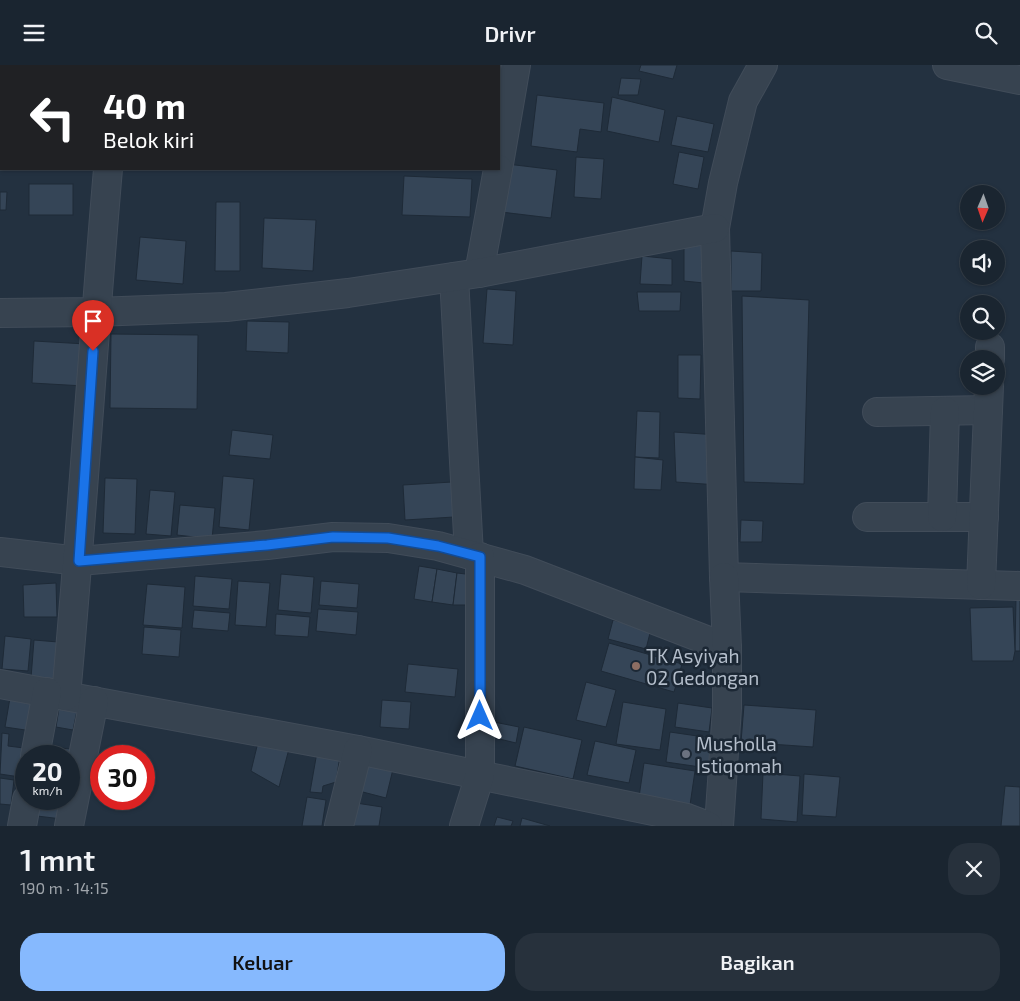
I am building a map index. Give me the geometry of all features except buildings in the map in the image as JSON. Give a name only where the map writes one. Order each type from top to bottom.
[{"type":"street","points":[[500,158],[516,65]]},
{"type":"street","points":[[719,826],[727,708],[727,648],[715,228],[723,183],[743,101],[763,65]]},
{"type":"street","points":[[948,65],[1020,80]]},
{"type":"street","points":[[39,745],[56,694],[79,561],[108,170]]},
{"type":"street","points":[[464,826],[480,775],[467,275],[498,170]]},
{"type":"street","points":[[0,313],[96,312],[226,307],[348,293],[467,275],[715,228]]},
{"type":"street","points":[[877,411],[946,411],[989,398],[981,585]]},
{"type":"street","points":[[942,517],[946,411]]},
{"type":"street","points":[[867,517],[984,517]]},
{"type":"street","points":[[0,552],[79,561],[267,545],[333,537],[388,538],[438,546],[525,570],[727,648]]},
{"type":"street","points":[[724,577],[1020,586]]},
{"type":"street","points":[[0,684],[358,750],[687,818],[708,826]]},
{"type":"street","points":[[69,826],[94,701]]},
{"type":"street","points":[[339,826],[358,750]]},
{"type":"street","points":[[22,826],[25,810]]},
{"type":"place","name":"TK Asyiyah 02 Gedongan","points":[[636,666]]},
{"type":"place","name":"Musholla Istiqomah","points":[[686,754]]},
{"type":"route","points":[[93,351],[79,561],[267,545],[333,537],[388,538],[438,546],[480,557],[480,716]]}]
